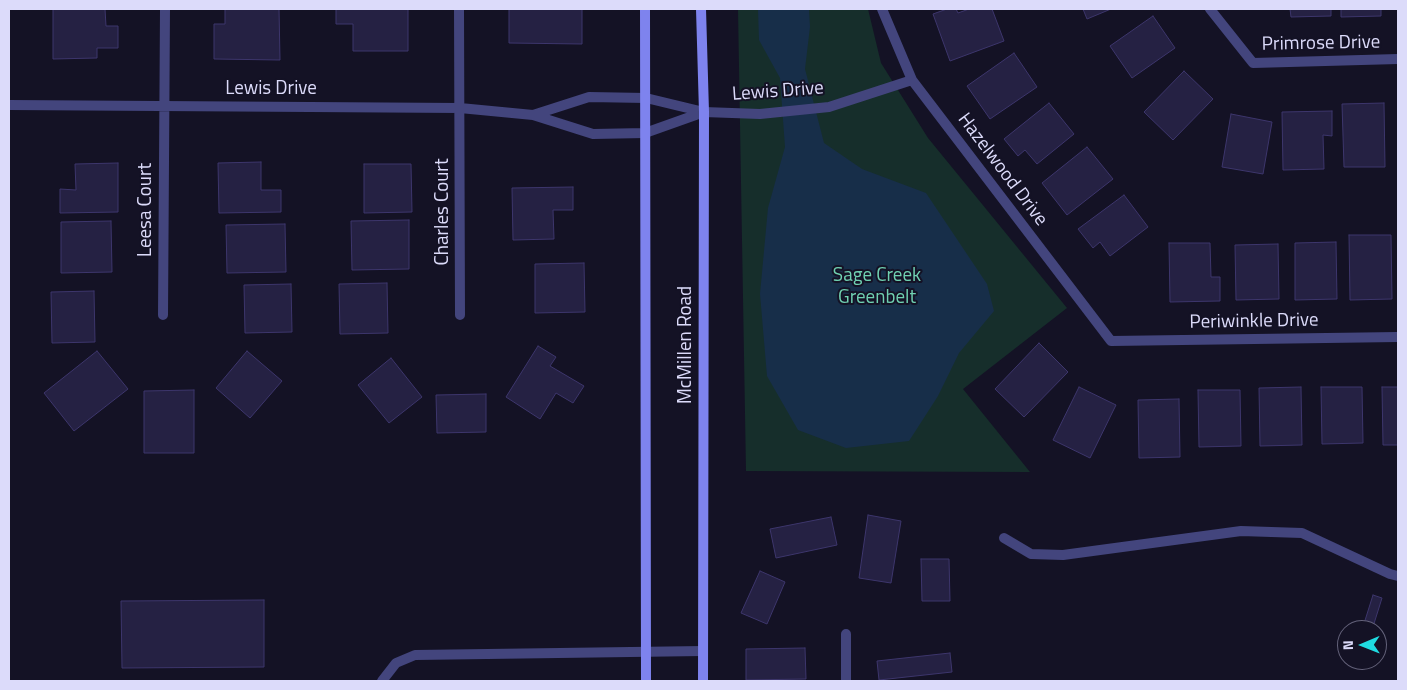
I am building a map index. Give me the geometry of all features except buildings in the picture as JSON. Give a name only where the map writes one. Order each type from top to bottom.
[{"type":"main road","points":[[645,9],[646,681]]},
{"type":"main road","name":"McMillen Road","points":[[701,9],[704,112],[703,681]]},
{"type":"street","name":"Leesa Court","points":[[163,315],[165,9]]},
{"type":"street","name":"Charles Court","points":[[460,9],[460,315]]},
{"type":"street","name":"Hazelwood Drive","points":[[882,9],[912,80],[1111,342]]},
{"type":"street","name":"Primrose Drive","points":[[1210,9],[1253,63],[1398,59]]},
{"type":"street","name":"Lewis Drive","points":[[533,115],[589,98],[646,98],[704,112],[760,114],[829,107],[912,80]]},
{"type":"street","name":"Lewis Drive","points":[[9,105],[460,108],[533,115],[593,134],[645,133],[704,112]]},
{"type":"street","name":"Periwinkle Drive","points":[[1111,342],[1398,337]]},
{"type":"street","points":[[1004,538],[1031,554],[1063,555],[1241,531],[1302,533],[1398,576]]},
{"type":"street","points":[[846,634],[846,681]]},
{"type":"street","points":[[382,681],[396,663],[415,656],[703,651]]},
{"type":"green space","name":"Sage Creek Greenbelt","points":[[738,9],[868,9],[881,63],[928,138],[1067,308],[963,389],[1030,472],[746,471]]},
{"type":"water","points":[[758,9],[809,9],[810,27],[805,69],[824,143],[862,169],[926,193],[987,284],[994,311],[959,353],[938,396],[909,441],[846,448],[798,430],[767,376],[760,294],[768,208],[785,147],[780,78],[759,40]]}]
